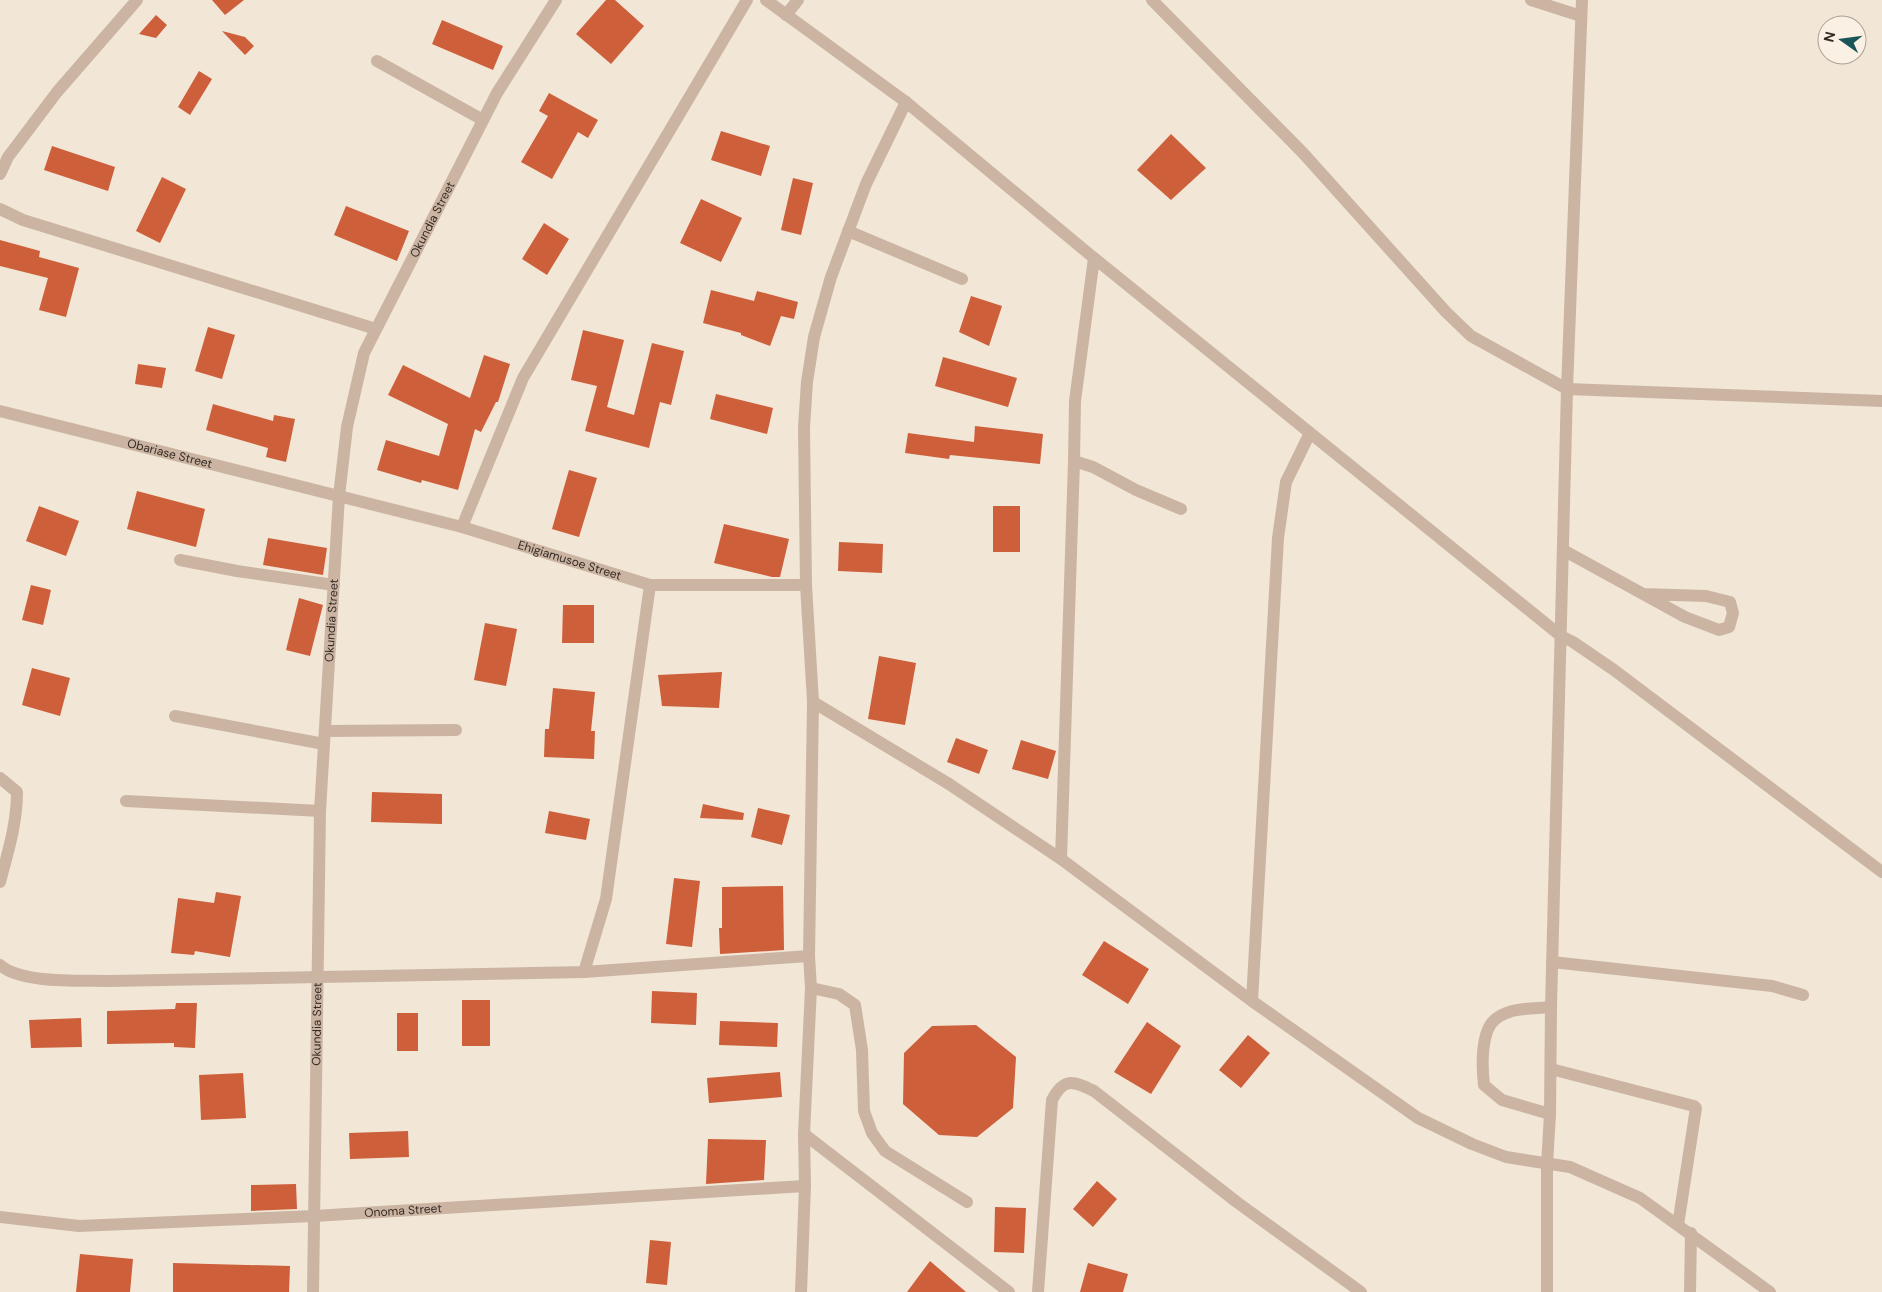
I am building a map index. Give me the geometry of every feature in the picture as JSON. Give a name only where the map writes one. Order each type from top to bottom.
[{"type":"street","points":[[0,174],[8,157],[57,92],[137,0]]},
{"type":"street","name":"Okundia Street","points":[[313,1292],[320,811],[340,496],[347,426],[364,353],[482,120],[556,0]]},
{"type":"street","points":[[462,526],[523,378],[747,0]]},
{"type":"street","points":[[766,0],[906,102],[1094,258],[1561,636],[1614,670],[1882,872]]},
{"type":"street","points":[[786,15],[798,0]]},
{"type":"street","points":[[1152,0],[1303,153],[1446,312],[1471,336],[1567,389],[1882,401]]},
{"type":"street","points":[[1531,0],[1581,16]]},
{"type":"street","points":[[1547,1292],[1547,1164],[1550,1114],[1552,962],[1567,389],[1582,0]]},
{"type":"street","points":[[377,61],[482,120]]},
{"type":"street","points":[[801,1292],[806,1186],[804,1134],[811,988],[809,956],[813,702],[806,585],[804,428],[807,382],[814,337],[831,277],[866,184],[906,102]]},
{"type":"street","points":[[0,209],[23,220],[376,329]]},
{"type":"street","points":[[848,231],[962,279]]},
{"type":"street","points":[[1061,859],[1075,401],[1094,258]]},
{"type":"street","name":"Obariase Street","points":[[0,411],[340,496]]},
{"type":"street","points":[[1252,1001],[1278,538],[1286,482],[1310,434]]},
{"type":"street","points":[[1074,461],[1093,467],[1136,490],[1181,509]]},
{"type":"street","name":"Ehigiamusoe Street","points":[[340,496],[462,526],[650,585],[806,585]]},
{"type":"street","points":[[1563,550],[1643,594],[1685,617],[1719,630],[1729,627],[1733,612],[1730,602],[1706,596],[1643,594]]},
{"type":"street","points":[[180,560],[237,571],[334,585]]},
{"type":"street","points":[[584,972],[606,899],[650,585]]},
{"type":"street","points":[[813,702],[949,784],[1061,859],[1252,1001],[1418,1118],[1472,1144],[1506,1157],[1570,1167],[1640,1198],[1691,1233],[1770,1292]]},
{"type":"street","points":[[175,716],[324,744]]},
{"type":"street","points":[[325,730],[456,730]]},
{"type":"street","points":[[0,778],[17,792],[17,808],[12,837],[0,882]]},
{"type":"street","points":[[126,801],[320,811]]},
{"type":"street","points":[[0,965],[6,970],[36,978],[109,981],[584,972],[809,956]]},
{"type":"street","points":[[1552,962],[1772,986],[1803,994]]},
{"type":"street","points":[[811,988],[839,994],[855,1005],[862,1050],[864,1111],[872,1133],[885,1151],[967,1202]]},
{"type":"street","points":[[1550,1114],[1502,1100],[1484,1085],[1482,1064],[1486,1035],[1496,1018],[1516,1010],[1551,1007]]},
{"type":"street","points":[[1551,1069],[1661,1096],[1696,1108],[1678,1225]]},
{"type":"street","points":[[1038,1292],[1052,1100],[1057,1089],[1064,1084],[1075,1082],[1094,1091],[1238,1203],[1361,1292]]},
{"type":"street","points":[[804,1134],[1009,1292]]},
{"type":"street","name":"Onoma Street","points":[[0,1217],[79,1226],[314,1216],[806,1186]]},
{"type":"street","points":[[1690,1292],[1691,1233]]},
{"type":"building","points":[[212,0],[244,0],[225,15]]},
{"type":"building","points":[[606,0],[615,0],[644,26],[611,64],[576,34]]},
{"type":"building","points":[[156,15],[167,25],[156,38],[139,34]]},
{"type":"building","points":[[442,20],[503,46],[493,70],[432,44]]},
{"type":"building","points":[[222,31],[245,37],[254,46],[245,55]]},
{"type":"building","points":[[199,71],[212,79],[190,115],[178,107]]},
{"type":"building","points":[[549,93],[598,120],[588,138],[578,132],[552,179],[521,162],[548,116],[539,111]]},
{"type":"building","points":[[721,131],[770,146],[761,176],[711,160]]},
{"type":"building","points":[[1171,134],[1206,168],[1171,200],[1137,170]]},
{"type":"building","points":[[52,146],[115,167],[108,191],[44,170]]},
{"type":"building","points":[[162,177],[186,189],[160,243],[136,231]]},
{"type":"building","points":[[793,178],[813,183],[801,235],[781,230]]},
{"type":"building","points":[[701,199],[742,218],[721,262],[680,243]]},
{"type":"building","points":[[346,206],[409,231],[397,261],[334,235]]},
{"type":"building","points":[[544,223],[569,239],[547,275],[522,259]]},
{"type":"building","points":[[0,240],[40,251],[39,257],[79,268],[66,317],[39,310],[48,278],[0,266]]},
{"type":"building","points":[[711,290],[754,301],[757,291],[798,302],[794,319],[781,316],[770,346],[741,335],[741,333],[703,323]]},
{"type":"building","points":[[971,296],[1002,306],[989,346],[959,332]]},
{"type":"building","points":[[208,327],[235,335],[222,379],[195,371]]},
{"type":"building","points":[[583,330],[624,340],[607,407],[634,415],[652,343],[684,351],[671,405],[660,402],[649,448],[585,431],[597,386],[571,380]]},
{"type":"building","points":[[484,355],[510,364],[498,402],[496,402],[481,432],[475,429],[458,490],[422,480],[421,483],[377,470],[386,440],[439,456],[448,424],[388,395],[403,365],[470,398]]},
{"type":"building","points":[[943,357],[1017,378],[1008,407],[935,386]]},
{"type":"building","points":[[138,364],[166,368],[162,388],[135,384]]},
{"type":"building","points":[[716,394],[773,408],[767,434],[710,419]]},
{"type":"building","points":[[213,404],[273,421],[274,415],[295,419],[286,462],[266,457],[268,448],[206,430]]},
{"type":"building","points":[[975,426],[1043,434],[1040,464],[950,455],[949,459],[905,453],[908,433],[974,442]]},
{"type":"building","points":[[569,470],[597,478],[579,537],[552,529]]},
{"type":"building","points":[[137,491],[205,509],[196,547],[127,529]]},
{"type":"building","points":[[39,506],[79,521],[66,556],[26,541]]},
{"type":"building","points":[[993,506],[1020,506],[1020,552],[993,552]]},
{"type":"building","points":[[724,524],[789,539],[780,577],[772,577],[714,563]]},
{"type":"building","points":[[268,538],[327,548],[323,575],[263,565]]},
{"type":"building","points":[[839,542],[883,544],[882,573],[838,571]]},
{"type":"building","points":[[31,585],[51,590],[43,625],[22,620]]},
{"type":"building","points":[[299,598],[323,605],[310,656],[286,650]]},
{"type":"building","points":[[563,605],[594,605],[594,643],[562,643]]},
{"type":"building","points":[[485,623],[517,629],[506,686],[474,680]]},
{"type":"building","points":[[879,656],[916,663],[905,725],[868,719]]},
{"type":"building","points":[[32,668],[70,678],[60,716],[22,705]]},
{"type":"building","points":[[722,672],[719,708],[662,706],[658,675]]},
{"type":"building","points":[[553,688],[595,692],[591,731],[595,731],[594,759],[544,757],[545,729],[549,729]]},
{"type":"building","points":[[956,738],[988,750],[979,774],[947,762]]},
{"type":"building","points":[[1021,740],[1056,751],[1048,779],[1012,769]]},
{"type":"building","points":[[372,792],[442,794],[442,824],[371,822]]},
{"type":"building","points":[[703,804],[744,813],[743,820],[700,818]]},
{"type":"building","points":[[758,808],[790,815],[782,845],[751,837]]},
{"type":"building","points":[[549,811],[590,819],[586,840],[545,833]]},
{"type":"building","points":[[674,878],[700,881],[692,947],[666,944]]},
{"type":"building","points":[[783,886],[784,950],[720,954],[719,928],[722,928],[722,887]]},
{"type":"building","points":[[216,892],[241,896],[230,957],[195,951],[194,955],[171,953],[178,898],[214,903]]},
{"type":"building","points":[[1104,941],[1149,969],[1128,1004],[1082,975]]},
{"type":"building","points":[[652,991],[697,993],[696,1025],[651,1023]]},
{"type":"building","points":[[462,1000],[490,1000],[490,1046],[462,1046]]},
{"type":"building","points":[[176,1003],[197,1003],[195,1048],[174,1047],[174,1043],[107,1044],[107,1011],[175,1009]]},
{"type":"building","points":[[397,1013],[418,1013],[418,1051],[397,1051]]},
{"type":"building","points":[[81,1018],[82,1047],[31,1048],[29,1020]]},
{"type":"building","points":[[720,1021],[778,1023],[777,1047],[719,1045]]},
{"type":"building","points":[[1147,1022],[1181,1046],[1151,1094],[1114,1072]]},
{"type":"building","points":[[976,1025],[1016,1057],[1013,1108],[977,1137],[939,1135],[903,1104],[904,1053],[932,1026]]},
{"type":"building","points":[[1248,1035],[1270,1053],[1241,1088],[1219,1070]]},
{"type":"building","points":[[780,1072],[782,1097],[709,1103],[707,1078]]},
{"type":"building","points":[[243,1073],[246,1118],[201,1120],[199,1075]]},
{"type":"building","points":[[408,1131],[409,1157],[350,1159],[349,1133]]},
{"type":"building","points":[[708,1139],[766,1140],[764,1180],[706,1184]]},
{"type":"building","points":[[1097,1181],[1117,1199],[1093,1227],[1073,1209]]},
{"type":"building","points":[[296,1184],[297,1209],[251,1211],[251,1185]]},
{"type":"building","points":[[995,1207],[1026,1208],[1024,1253],[994,1252]]},
{"type":"building","points":[[650,1240],[671,1242],[667,1285],[646,1283]]},
{"type":"building","points":[[80,1254],[133,1259],[130,1292],[76,1292]]},
{"type":"building","points":[[930,1261],[966,1292],[907,1292]]},
{"type":"building","points":[[173,1263],[290,1266],[289,1292],[173,1292]]},
{"type":"building","points":[[1088,1263],[1128,1274],[1123,1292],[1080,1292]]}]
